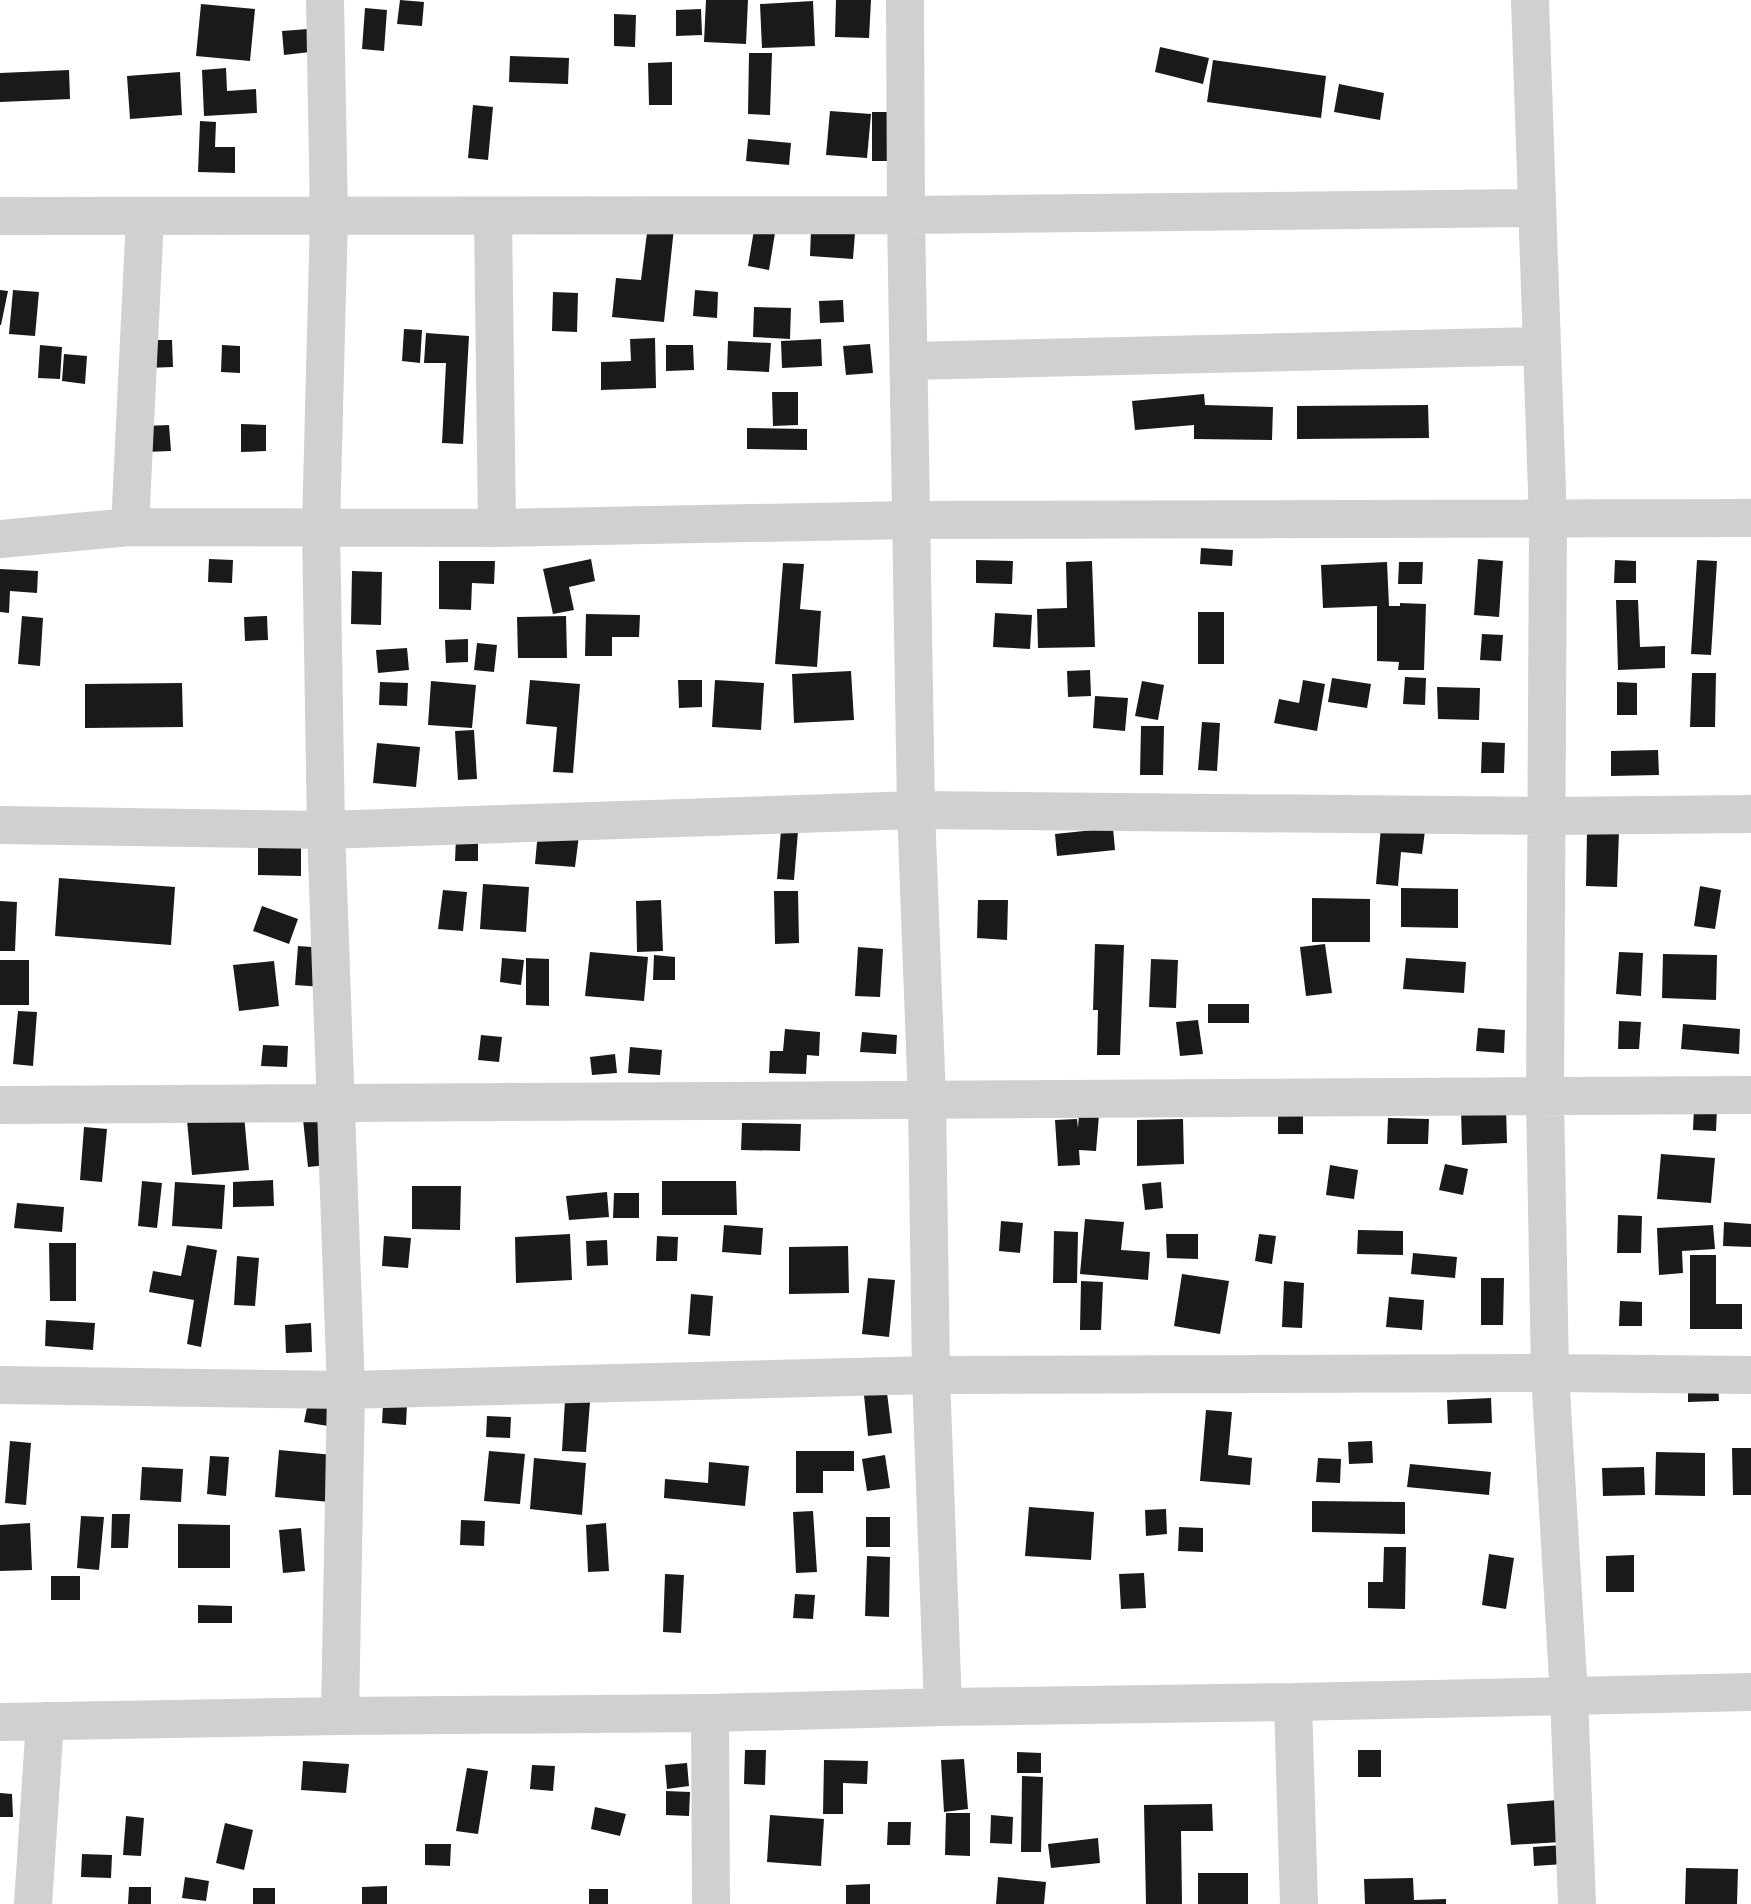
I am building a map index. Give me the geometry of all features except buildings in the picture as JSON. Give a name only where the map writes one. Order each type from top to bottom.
[{"type":"street","points":[[325,0],[329,216],[321,527],[326,830],[345,1390],[340,1716]]},
{"type":"street","points":[[905,0],[916,810],[927,1100],[931,1375],[943,1707]]},
{"type":"street","points":[[1530,0],[1548,520],[1545,1097],[1550,1373],[1569,1696],[1577,1904]]},
{"type":"street","points":[[0,216],[906,215],[1537,208]]},
{"type":"street","points":[[493,216],[497,528]]},
{"type":"street","points":[[130,527],[145,217]]},
{"type":"street","points":[[909,361],[1542,346]]},
{"type":"street","points":[[0,539],[130,527],[497,528],[912,520],[1751,519]]},
{"type":"street","points":[[0,825],[326,830],[916,810],[1548,816],[1751,814]]},
{"type":"street","points":[[0,1105],[1751,1095]]},
{"type":"street","points":[[0,1385],[345,1390],[931,1375],[1751,1375]]},
{"type":"street","points":[[0,1722],[710,1713],[1751,1692]]},
{"type":"street","points":[[1293,1702],[1299,1904]]},
{"type":"street","points":[[710,1713],[711,1904]]},
{"type":"street","points":[[33,1904],[45,1721]]}]
